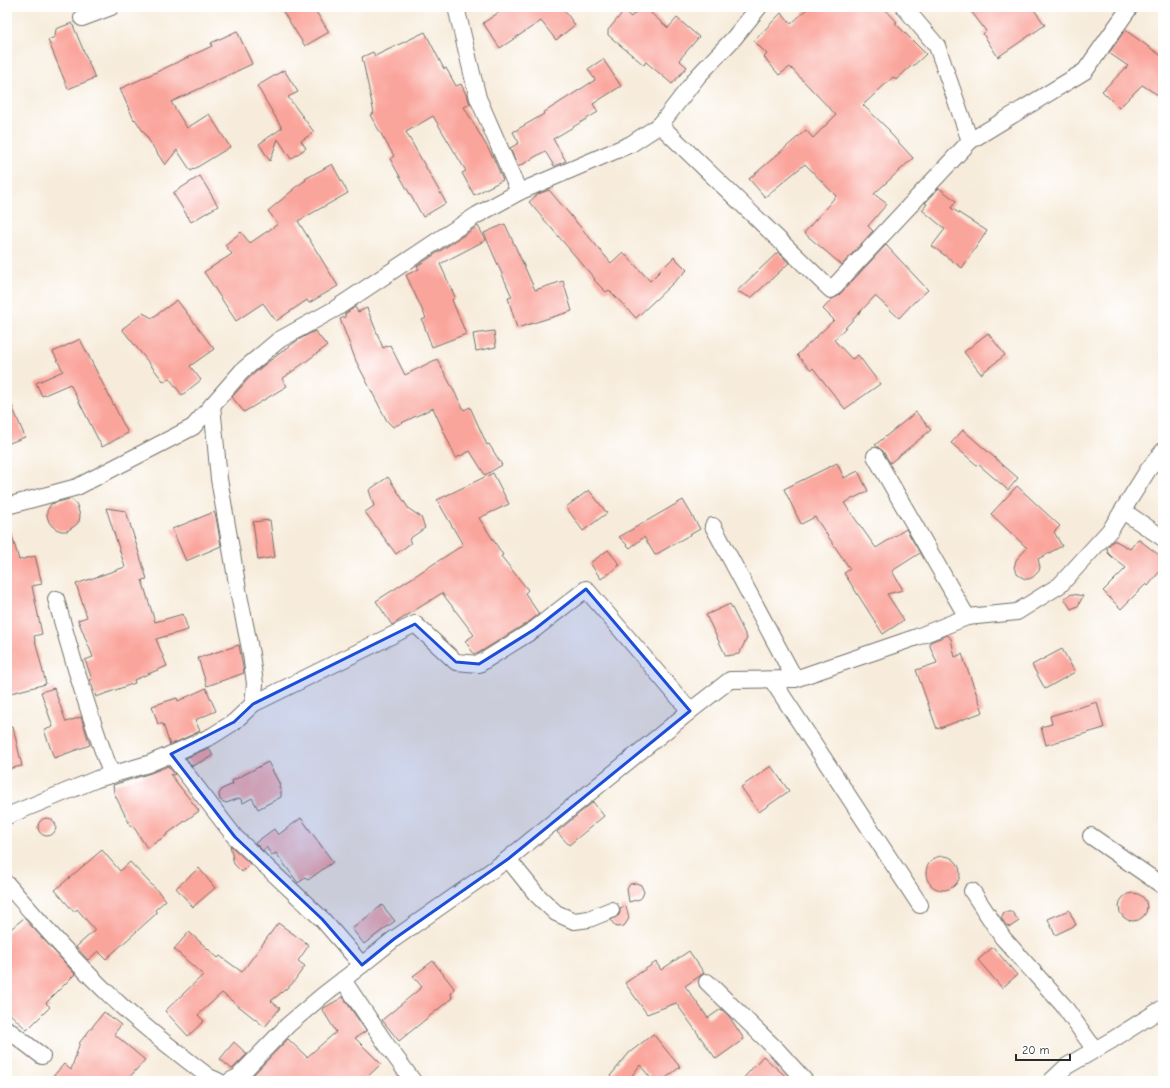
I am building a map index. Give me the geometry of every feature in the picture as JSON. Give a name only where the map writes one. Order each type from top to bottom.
[{"type":"street","points":[[82,18],[111,7]]},
{"type":"street","points":[[456,7],[478,98],[519,192]]},
{"type":"street","points":[[7,506],[77,487],[193,427],[242,371],[279,340],[335,309],[477,215],[519,192],[631,144],[660,125],[698,76],[734,38],[759,7]]},
{"type":"street","points":[[904,7],[937,46],[970,141]]},
{"type":"street","points":[[660,125],[831,290],[970,141],[1085,71],[1130,7]]},
{"type":"street","points":[[212,405],[219,479],[251,654],[255,684],[253,704]]},
{"type":"street","points":[[230,1081],[238,1077],[288,1025],[394,939],[508,859],[730,680],[795,679],[917,637],[967,617],[1017,612],[1060,585],[1111,530],[1148,470],[1163,451]]},
{"type":"street","points":[[875,456],[967,617]]},
{"type":"street","points":[[1123,511],[1163,538]]},
{"type":"street","points":[[713,526],[795,679]]},
{"type":"street","points":[[7,816],[97,779],[148,764],[212,736],[234,722],[253,704],[415,624],[456,662],[479,664],[535,629],[586,589],[690,711]]},
{"type":"street","points":[[56,598],[95,732],[112,775]]},
{"type":"street","points":[[772,680],[920,905]]},
{"type":"street","points":[[171,754],[235,837],[322,919],[362,965]]},
{"type":"street","points":[[1091,836],[1163,886]]},
{"type":"street","points":[[508,859],[536,895],[556,913],[574,921],[589,919],[611,910]]},
{"type":"street","points":[[7,884],[74,960],[116,1002],[209,1077],[218,1081]]},
{"type":"street","points":[[972,891],[1003,938],[1063,1005],[1095,1050]]},
{"type":"street","points":[[343,980],[413,1081]]},
{"type":"street","points":[[707,982],[778,1051],[805,1081]]},
{"type":"street","points":[[1051,1081],[1067,1066],[1162,1010]]},
{"type":"street","points":[[7,1029],[42,1056]]},
{"type":"highlighted area","points":[[586,589],[690,711],[508,859],[394,939],[362,965],[322,919],[235,837],[171,754],[234,722],[253,704],[415,624],[456,662],[479,664],[535,629]]},
{"type":"building","points":[[280,7],[313,7],[329,32],[305,46]]},
{"type":"building","points":[[507,7],[562,7],[575,25],[556,40],[541,21],[500,48],[483,23]]},
{"type":"building","points":[[640,7],[644,7],[668,28],[677,18],[699,37],[679,60],[687,67],[672,84],[646,62],[644,65],[608,35],[608,30],[624,11],[631,17]]},
{"type":"building","points":[[809,7],[883,7],[897,22],[895,23],[926,54],[896,80],[893,77],[863,105],[890,131],[889,132],[913,158],[874,194],[887,204],[868,226],[873,231],[842,265],[804,233],[836,196],[805,164],[765,197],[749,179],[806,130],[813,138],[836,115],[790,67],[779,75],[764,57],[767,54],[754,41],[781,13],[791,24]]},
{"type":"building","points":[[968,7],[1032,7],[1045,25],[998,57],[983,34],[986,31]]},
{"type":"building","points":[[72,23],[95,78],[68,89],[48,40],[55,37],[56,29]]},
{"type":"building","points":[[1125,30],[1163,57],[1163,87],[1158,95],[1142,85],[1119,108],[1102,91],[1128,66],[1109,53]]},
{"type":"building","points":[[237,31],[252,64],[171,102],[187,128],[209,114],[230,147],[191,171],[177,150],[165,165],[135,119],[134,120],[120,89],[212,46],[211,43]]},
{"type":"building","points":[[425,32],[444,69],[446,68],[456,86],[461,84],[470,104],[464,107],[493,157],[503,180],[474,195],[462,173],[466,171],[433,116],[406,132],[446,203],[423,217],[390,159],[394,156],[370,115],[374,113],[362,57],[373,52],[375,56]]},
{"type":"building","points":[[603,59],[621,86],[593,104],[598,112],[553,139],[566,161],[554,166],[545,151],[518,167],[510,148],[519,143],[513,132],[544,114],[543,113],[595,80],[588,69]]},
{"type":"building","points":[[284,70],[298,92],[288,97],[314,132],[301,141],[306,148],[291,159],[278,139],[270,161],[259,144],[282,128],[257,86]]},
{"type":"building","points":[[332,164],[348,193],[298,221],[338,286],[309,303],[307,300],[276,321],[263,303],[236,321],[204,272],[232,254],[225,245],[241,232],[250,243],[278,224],[268,211],[293,189],[306,180],[305,179]]},
{"type":"building","points":[[200,176],[218,206],[191,222],[173,193]]},
{"type":"building","points":[[939,188],[956,201],[951,208],[987,231],[962,268],[932,246],[945,229],[922,210],[927,204],[925,203]]},
{"type":"building","points":[[549,190],[611,263],[623,252],[650,281],[674,257],[687,270],[636,318],[609,290],[606,292],[594,280],[595,279],[529,202],[538,194]]},
{"type":"building","points":[[505,224],[535,290],[563,281],[572,311],[517,328],[508,298],[512,297],[484,233]]},
{"type":"building","points":[[478,226],[486,240],[440,264],[455,297],[452,300],[466,334],[432,347],[422,320],[426,318],[406,275],[419,269],[417,266]]},
{"type":"building","points":[[886,245],[928,290],[899,318],[875,296],[834,340],[852,359],[858,355],[880,384],[845,409],[813,368],[811,370],[797,355],[834,320],[823,309],[832,299],[838,296]]},
{"type":"building","points":[[778,252],[789,263],[751,298],[737,291]]},
{"type":"building","points":[[177,300],[214,349],[190,366],[201,380],[182,395],[169,378],[164,382],[122,329],[143,313],[152,318]]},
{"type":"building","points":[[355,307],[358,312],[367,308],[383,348],[390,345],[405,375],[437,359],[464,410],[470,407],[487,445],[489,444],[502,465],[485,475],[470,451],[456,458],[433,408],[393,427],[387,421],[356,361],[340,319],[345,317],[345,314]]},
{"type":"building","points":[[315,331],[327,346],[282,379],[287,386],[244,412],[232,397],[249,378],[264,365],[298,340]]},
{"type":"building","points":[[494,331],[496,347],[476,351],[473,334]]},
{"type":"building","points":[[988,333],[1005,355],[981,374],[964,352]]},
{"type":"building","points":[[80,339],[128,433],[102,447],[70,384],[42,396],[36,383],[63,371],[53,352]]},
{"type":"building","points":[[7,394],[25,437],[7,444]]},
{"type":"building","points":[[916,412],[931,430],[890,463],[883,451],[875,445]]},
{"type":"building","points":[[963,430],[1018,478],[1008,490],[951,443]]},
{"type":"building","points":[[837,463],[844,478],[858,471],[868,491],[844,503],[876,548],[906,529],[920,553],[892,571],[903,590],[887,594],[904,620],[883,634],[844,573],[850,569],[815,517],[801,524],[784,489]]},
{"type":"building","points":[[493,473],[509,504],[479,518],[503,555],[501,556],[528,590],[525,593],[539,614],[477,654],[474,654],[465,641],[474,635],[442,593],[392,625],[376,601],[463,545],[437,500]]},
{"type":"building","points":[[388,477],[409,509],[421,517],[425,528],[409,539],[411,543],[396,554],[365,512],[374,506],[369,490]]},
{"type":"building","points":[[1017,486],[1060,526],[1054,532],[1062,546],[1038,559],[1040,567],[1039,571],[1029,579],[1025,579],[1018,575],[1014,568],[1016,560],[1027,548],[991,514]]},
{"type":"building","points":[[589,490],[607,513],[583,531],[566,507]]},
{"type":"building","points":[[69,499],[74,501],[77,505],[80,516],[79,521],[67,531],[61,531],[52,526],[49,522],[47,511],[51,504]]},
{"type":"building","points":[[683,500],[700,529],[655,555],[644,537],[630,548],[619,537]]},
{"type":"building","points":[[106,508],[126,511],[147,579],[142,580],[155,622],[183,614],[188,630],[156,639],[167,666],[134,680],[135,683],[96,697],[90,680],[92,679],[85,660],[93,657],[78,620],[87,617],[76,584],[125,567]]},
{"type":"building","points":[[214,512],[221,546],[186,561],[172,529]]},
{"type":"building","points":[[270,520],[275,557],[258,560],[253,522]]},
{"type":"building","points":[[7,532],[11,532],[19,560],[35,556],[42,584],[32,586],[42,634],[34,636],[46,684],[7,694]]},
{"type":"building","points":[[1138,539],[1163,558],[1163,567],[1148,586],[1146,584],[1121,609],[1103,591],[1126,568],[1108,553],[1107,548],[1113,541],[1116,541],[1130,549]]},
{"type":"building","points":[[608,550],[620,565],[601,579],[590,563]]},
{"type":"building","points":[[1072,594],[1083,596],[1078,606],[1071,609],[1064,598]]},
{"type":"building","points":[[730,604],[747,638],[739,654],[726,656],[706,615]]},
{"type":"building","points":[[948,635],[951,639],[955,657],[962,654],[983,712],[937,729],[916,670],[937,663],[930,646],[930,642]]},
{"type":"building","points":[[239,645],[244,673],[207,686],[198,658]]},
{"type":"building","points":[[1062,649],[1075,672],[1045,689],[1032,665]]},
{"type":"building","points":[[54,688],[66,722],[81,717],[90,745],[54,758],[44,730],[53,727],[41,692]]},
{"type":"building","points":[[206,688],[216,711],[195,720],[200,731],[170,745],[163,724],[158,724],[152,706],[177,698],[178,701]]},
{"type":"building","points":[[1097,702],[1104,728],[1046,745],[1041,727],[1052,724],[1050,716]]},
{"type":"building","points":[[13,727],[22,766],[7,769],[7,728]]},
{"type":"building","points":[[209,748],[213,756],[192,766],[186,758]]},
{"type":"building","points":[[268,762],[280,785],[281,797],[258,809],[252,798],[243,803],[240,798],[226,803],[220,800],[219,794],[222,789],[233,784],[232,781]]},
{"type":"building","points":[[168,766],[175,774],[170,774],[199,811],[147,848],[133,826],[131,827],[114,793],[113,785]]},
{"type":"building","points":[[771,766],[789,791],[759,812],[741,787]]},
{"type":"building","points":[[593,802],[604,816],[569,845],[557,832]]},
{"type":"building","points":[[47,818],[53,821],[56,827],[53,833],[47,836],[41,833],[38,827],[41,821]]},
{"type":"building","points":[[301,818],[333,862],[308,880],[305,878],[298,883],[276,853],[272,855],[266,847],[263,851],[255,843],[274,829],[278,835]]},
{"type":"building","points":[[230,845],[250,864],[242,872],[234,864]]},
{"type":"building","points":[[102,850],[120,871],[130,862],[166,900],[155,910],[157,913],[106,959],[98,951],[88,960],[76,947],[95,930],[77,909],[74,912],[55,890]]},
{"type":"building","points":[[940,856],[946,856],[950,857],[957,863],[960,873],[959,880],[953,887],[946,890],[940,890],[936,889],[929,883],[926,876],[926,870],[927,866],[933,859]]},
{"type":"building","points":[[199,868],[215,888],[193,907],[176,888]]},
{"type":"building","points":[[636,883],[641,885],[644,892],[640,899],[629,902],[627,889],[630,884]]},
{"type":"building","points":[[1133,893],[1139,894],[1143,897],[1146,901],[1146,913],[1143,917],[1139,920],[1133,921],[1127,920],[1123,917],[1120,913],[1119,907],[1120,901],[1123,897],[1127,894]]},
{"type":"building","points":[[382,905],[395,921],[364,944],[352,929]]},
{"type":"building","points":[[626,906],[629,918],[628,920],[624,926],[615,926],[611,920],[619,915],[620,908]]},
{"type":"building","points":[[1069,910],[1076,925],[1055,935],[1048,919]]},
{"type":"building","points":[[1004,912],[1012,912],[1019,921],[1010,927],[1007,926],[1001,918]]},
{"type":"building","points":[[24,918],[75,974],[46,1003],[50,1007],[27,1030],[7,1011],[7,932]]},
{"type":"building","points":[[278,923],[309,945],[298,961],[305,966],[292,984],[271,1001],[280,1008],[265,1027],[222,993],[198,1015],[204,1021],[188,1036],[165,1011],[203,975],[174,949],[189,932],[218,958],[220,956],[242,972]]},
{"type":"building","points":[[993,947],[1017,975],[1002,988],[978,960]]},
{"type":"building","points":[[689,951],[704,973],[685,986],[708,1018],[721,1009],[728,1015],[744,1039],[716,1059],[676,1003],[647,1014],[625,983],[656,962],[661,970]]},
{"type":"building","points":[[433,961],[454,988],[451,994],[452,998],[399,1041],[382,1020],[422,987],[413,976]]},
{"type":"building","points":[[343,997],[366,1031],[355,1038],[381,1064],[363,1081],[247,1081],[288,1039],[307,1057],[336,1032],[322,1009]]},
{"type":"building","points":[[104,1012],[121,1025],[114,1034],[145,1060],[126,1081],[49,1081],[64,1064],[71,1070],[80,1042]]},
{"type":"building","points":[[653,1034],[680,1067],[662,1081],[653,1081],[640,1065],[628,1081],[606,1081],[629,1053]]},
{"type":"building","points":[[234,1042],[247,1054],[232,1069],[220,1059]]},
{"type":"building","points":[[763,1056],[791,1081],[741,1081]]}]
